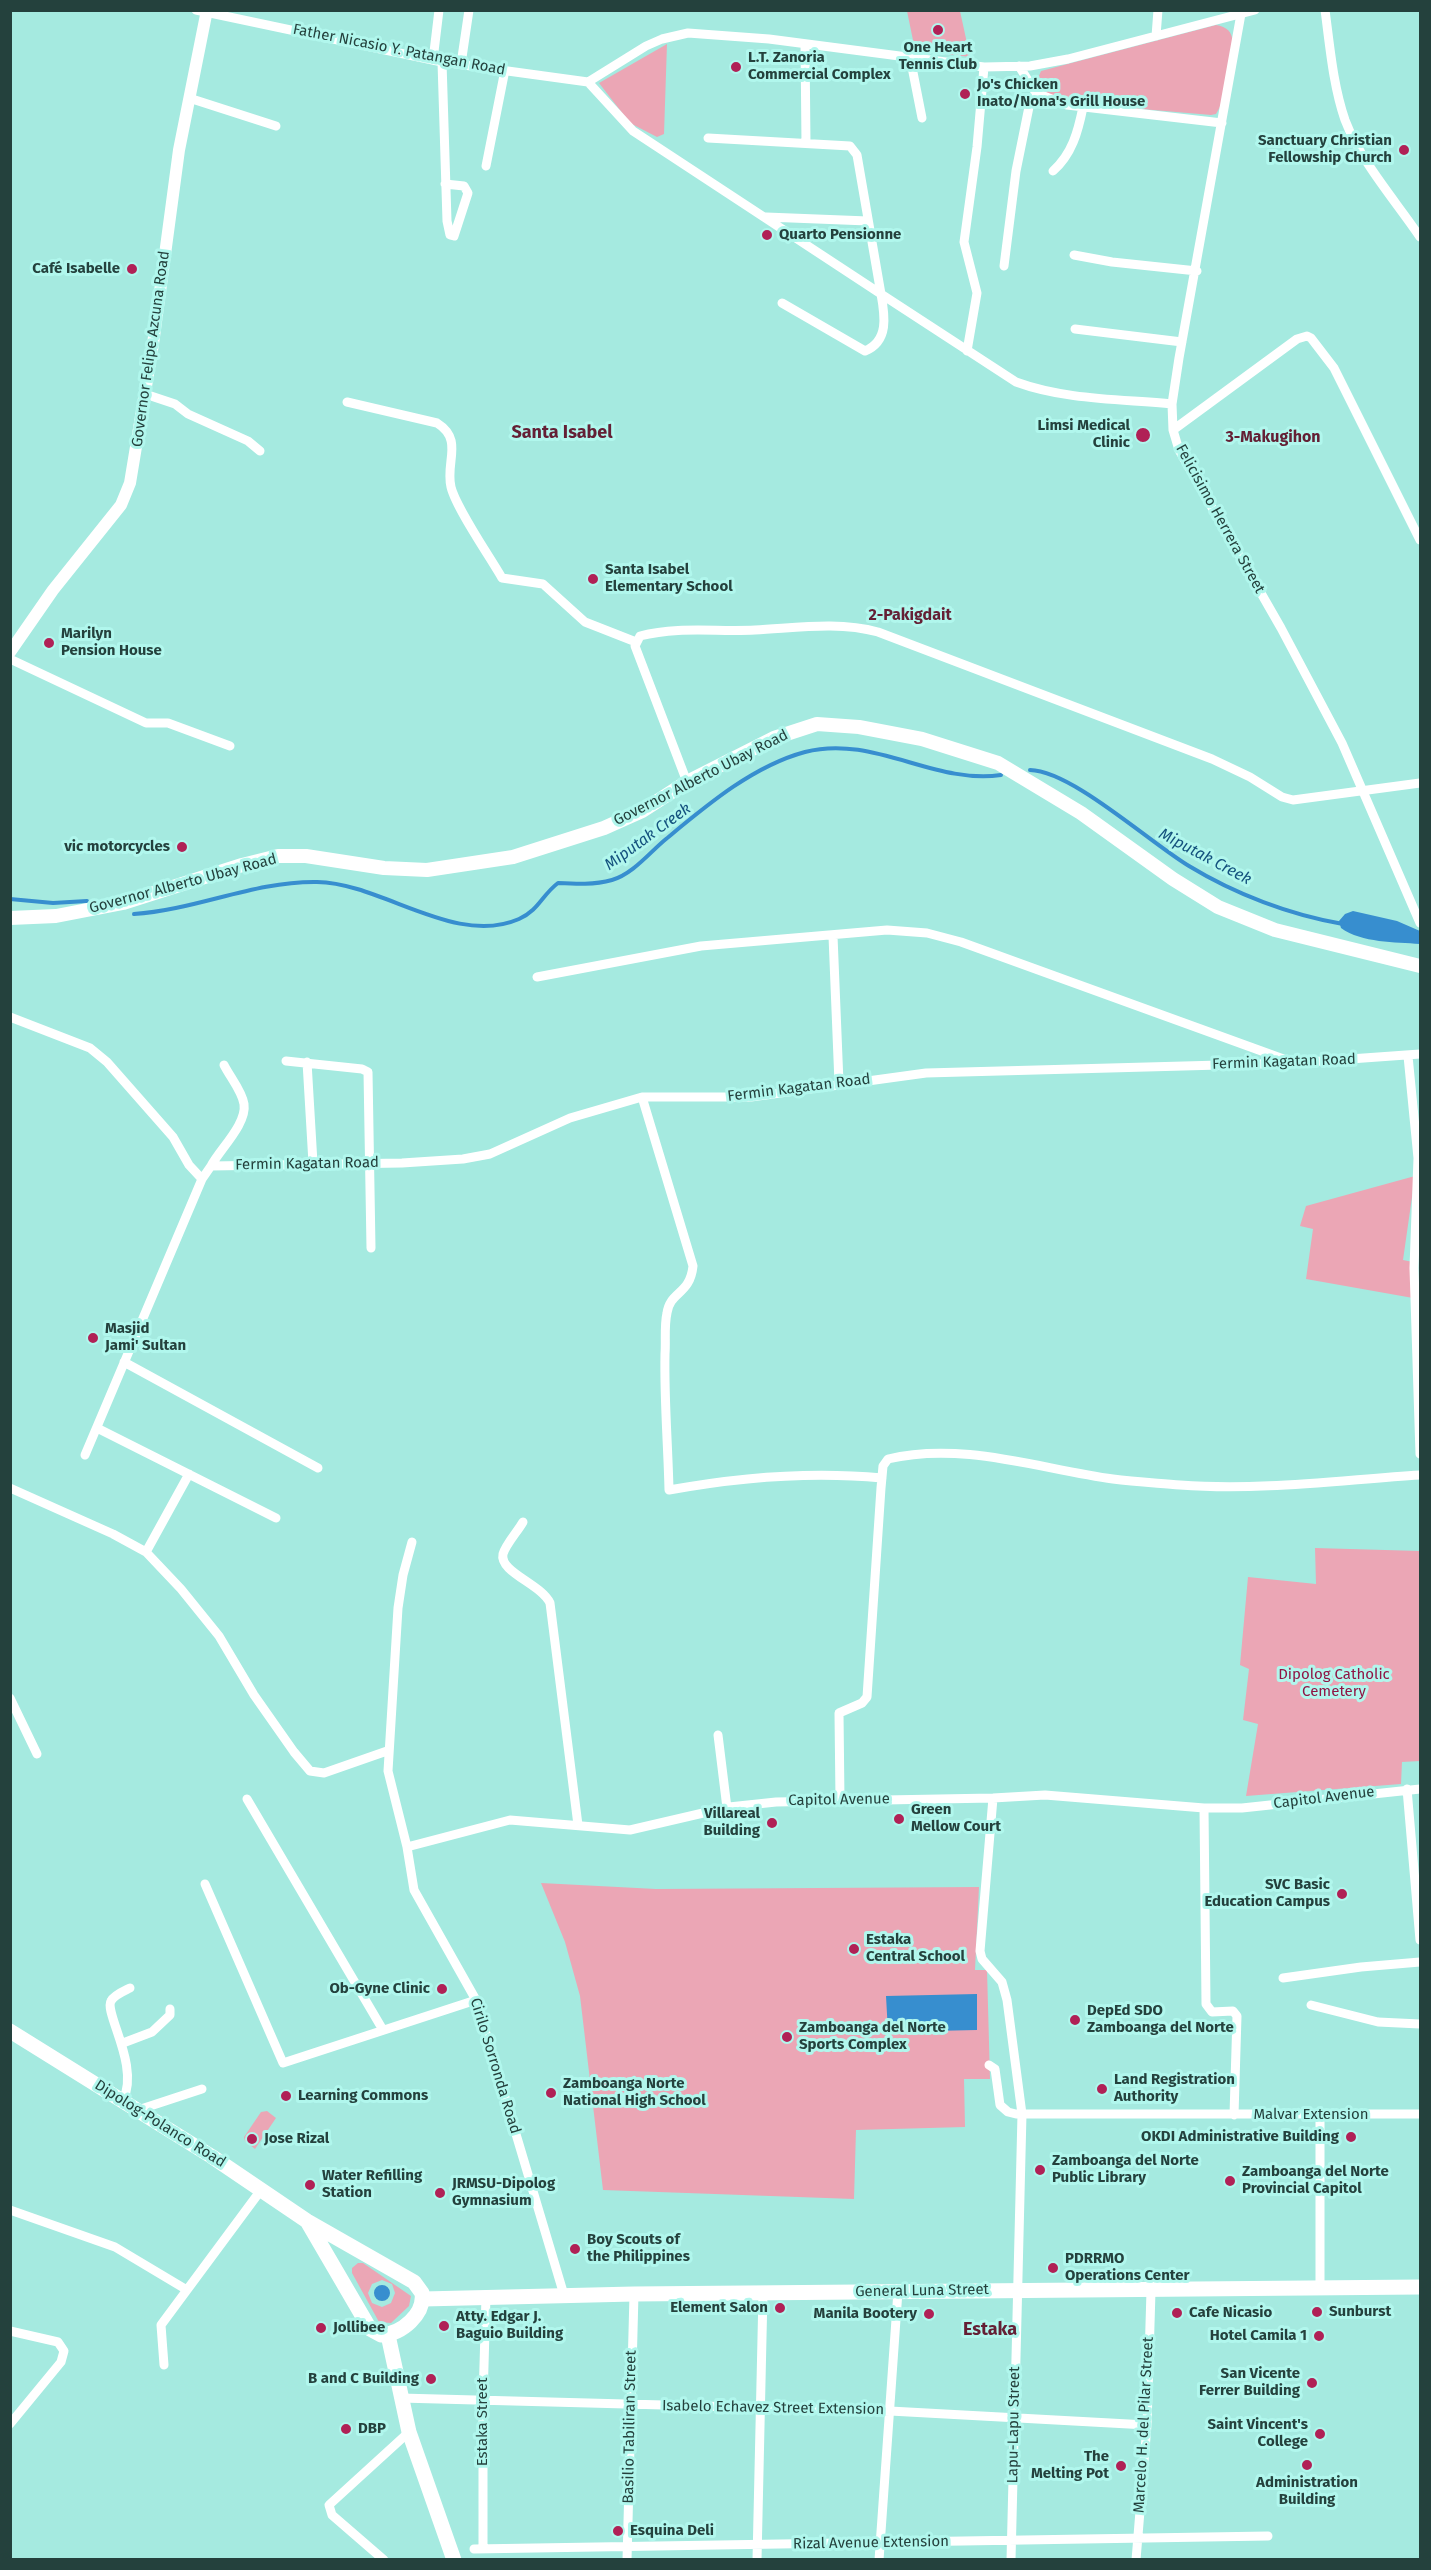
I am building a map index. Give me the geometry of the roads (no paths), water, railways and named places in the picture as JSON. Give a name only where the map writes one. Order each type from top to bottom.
[{"type":"main road","name":"Governor Alberto Ubay Road","points":[[10,918],[56,916],[123,903],[242,865],[278,856],[306,856],[384,868],[427,870],[513,857],[604,828],[642,810],[687,782],[774,738],[817,724],[858,726],[922,739],[998,763],[1119,839],[1173,879],[1218,907],[1275,930],[1420,966]]},
{"type":"main road","name":"Dipolog-Polanco Road","points":[[10,2031],[123,2100],[307,2221],[414,2282],[422,2293],[423,2299]]},
{"type":"main road","points":[[307,2221],[340,2273],[370,2329],[375,2333],[388,2335],[403,2328],[418,2313],[423,2299]]},
{"type":"main road","points":[[340,2273],[340,2266],[349,2255],[361,2252]]},
{"type":"main road","name":"General Luna Street","points":[[423,2299],[634,2294],[1420,2287]]},
{"type":"main road","points":[[388,2335],[399,2398],[409,2432],[454,2559]]},
{"type":"street","points":[[439,10],[438,61],[447,221],[452,236],[459,225],[468,193],[464,186],[445,184]]},
{"type":"street","points":[[461,64],[469,10]]},
{"type":"street","points":[[1156,36],[1158,10]]},
{"type":"street","points":[[1172,404],[1034,389],[1016,382],[633,131],[588,82],[646,46],[662,39],[688,33],[805,44],[984,67],[1019,66],[1068,59],[1255,10]]},
{"type":"street","points":[[1325,10],[1337,93],[1346,121],[1357,144],[1420,237]]},
{"type":"street","name":"Father Nicasio Y. Patangan Road","points":[[203,11],[438,61],[588,82]]},
{"type":"street","name":"Governor Felipe Azcuna Road","points":[[10,652],[53,590],[121,505],[130,483],[145,394],[179,150],[203,11]]},
{"type":"street","name":"Felicisimo Herrera Street","points":[[1241,14],[1197,271],[1182,342],[1172,404],[1173,430],[1179,450],[1281,628],[1365,792],[1420,922]]},
{"type":"street","points":[[805,44],[806,143]]},
{"type":"street","points":[[910,57],[922,118]]},
{"type":"street","points":[[1019,66],[1036,93],[1067,105],[1222,123]]},
{"type":"street","points":[[967,351],[977,293],[964,242],[977,147],[984,67]]},
{"type":"street","points":[[486,166],[505,70]]},
{"type":"street","points":[[1004,266],[1016,171],[1029,107],[1036,93]]},
{"type":"street","points":[[189,98],[276,126]]},
{"type":"street","points":[[1053,171],[1061,164],[1075,141],[1083,107]]},
{"type":"street","points":[[708,138],[850,146],[855,149],[885,323],[878,342],[865,351],[782,303]]},
{"type":"street","points":[[765,218],[868,221]]},
{"type":"street","points":[[1074,255],[1112,262],[1197,271]]},
{"type":"street","points":[[1075,329],[1182,342]]},
{"type":"street","points":[[1173,430],[1297,339],[1307,336],[1334,368],[1420,540]]},
{"type":"street","points":[[145,394],[176,404],[188,414],[248,441],[260,451]]},
{"type":"street","points":[[346,402],[437,423],[447,430],[452,444],[449,473],[452,491],[502,578],[543,584],[585,622],[636,642],[687,782]]},
{"type":"street","points":[[636,642],[640,636],[677,629],[753,630],[857,626],[1212,759],[1250,777],[1282,797],[1307,800],[1420,783]]},
{"type":"street","points":[[10,659],[146,723],[168,723],[230,746]]},
{"type":"street","points":[[537,977],[700,946],[887,930],[927,933],[961,942],[1294,1063]]},
{"type":"street","points":[[833,936],[839,1083]]},
{"type":"street","points":[[10,1017],[90,1048],[107,1062],[173,1137],[189,1165],[202,1179]]},
{"type":"street","name":"Fermin Kagatan Road","points":[[211,1166],[422,1162],[490,1154],[570,1118],[642,1097],[751,1097],[839,1083],[926,1073],[1294,1063],[1420,1054]]},
{"type":"street","points":[[1408,1056],[1418,1158],[1414,1268],[1420,1454]]},
{"type":"street","points":[[286,1061],[362,1069],[368,1072],[371,1248]]},
{"type":"street","points":[[307,1062],[313,1163]]},
{"type":"street","points":[[85,1455],[202,1179],[244,1111],[243,1101],[224,1065]]},
{"type":"street","points":[[642,1097],[693,1266],[692,1279],[685,1289],[671,1301],[666,1314],[665,1372],[669,1490],[772,1476],[831,1473],[882,1478]]},
{"type":"street","points":[[124,1362],[318,1468]]},
{"type":"street","points":[[97,1428],[276,1518]]},
{"type":"street","points":[[840,1800],[839,1713],[862,1703],[867,1697],[883,1466],[888,1459],[920,1453],[986,1456],[1112,1479],[1221,1487],[1272,1486],[1420,1475]]},
{"type":"street","points":[[146,1552],[189,1474]]},
{"type":"street","points":[[10,1488],[146,1552],[181,1589],[219,1636],[254,1695],[310,1771],[324,1773],[387,1751]]},
{"type":"street","points":[[523,1522],[503,1554],[504,1561],[515,1574],[541,1589],[549,1603],[578,1826]]},
{"type":"street","name":"Cirilo Sorronda Road","points":[[412,1542],[403,1575],[394,1644],[394,1700],[387,1751],[388,1771],[408,1847],[414,1890],[476,2000],[564,2295]]},
{"type":"street","points":[[11,1698],[37,1754]]},
{"type":"street","points":[[717,1735],[727,1808]]},
{"type":"street","points":[[1407,1789],[1420,1940]]},
{"type":"street","name":"Capitol Avenue","points":[[408,1847],[510,1820],[630,1830],[727,1808],[776,1802],[1067,1795],[1204,1808],[1242,1808],[1420,1789]]},
{"type":"street","name":"Lapu-Lapu Street","points":[[993,1798],[980,1951],[982,1959],[1002,1982],[1007,2000],[1022,2114],[1022,2192],[1015,2290],[1011,2559]]},
{"type":"street","points":[[247,1799],[383,2030]]},
{"type":"street","points":[[1204,1808],[1206,2004],[1212,2012],[1233,2011],[1237,2016],[1234,2115]]},
{"type":"street","points":[[205,1884],[282,2063],[476,2000]]},
{"type":"street","points":[[1283,1978],[1361,1967],[1420,1962]]},
{"type":"street","points":[[123,2100],[127,2088],[123,2043],[110,2013],[110,2003],[130,1988]]},
{"type":"street","points":[[1311,2005],[1378,2022],[1420,2024]]},
{"type":"street","points":[[123,2043],[152,2032],[170,2015],[170,2008]]},
{"type":"street","points":[[989,2064],[995,2069],[1000,2105],[1008,2112],[1022,2114]]},
{"type":"street","points":[[138,2110],[202,2089]]},
{"type":"street","name":"Malvar Extension","points":[[1022,2114],[1420,2114]]},
{"type":"street","points":[[1320,2114],[1320,2287]]},
{"type":"street","points":[[164,2365],[161,2325],[261,2190]]},
{"type":"street","points":[[10,2211],[115,2247],[187,2290]]},
{"type":"street","points":[[879,2559],[898,2291]]},
{"type":"street","name":"Marcelo H. del Pilar Street","points":[[1136,2559],[1147,2424],[1152,2291]]},
{"type":"street","points":[[757,2559],[758,2409],[763,2293]]},
{"type":"street","name":"Basilio Tabiliran Street","points":[[627,2559],[634,2294]]},
{"type":"street","name":"Estaka Street","points":[[479,2549],[486,2296]]},
{"type":"street","points":[[10,2331],[58,2342],[64,2351],[61,2362],[10,2424]]},
{"type":"street","name":"Isabelo Echavez Street Extension","points":[[399,2398],[890,2411],[1147,2424]]},
{"type":"street","points":[[384,2559],[332,2515],[329,2505],[409,2432]]},
{"type":"street","name":"Rizal Avenue Extension","points":[[479,2549],[1268,2536]]},
{"type":"water","points":[[1353,911],[1397,921],[1420,931],[1420,944],[1379,941],[1349,933],[1341,928],[1339,921],[1345,914]]},
{"type":"water","points":[[977,1994],[977,2030],[888,2032],[886,1996]]},
{"type":"water","points":[[382,2285],[390,2293],[382,2301],[374,2293]]},
{"type":"waterway","name":"Miputak Creek","points":[[134,914],[180,907],[271,886],[317,882],[342,885],[367,892],[444,920],[470,925],[495,925],[526,915],[558,883],[605,882],[620,877],[731,788],[767,767],[805,752],[830,748],[855,749],[952,773],[976,776],[1001,775]]},
{"type":"waterway","name":"Miputak Creek","points":[[1030,770],[1047,773],[1088,794],[1172,855],[1225,886],[1283,909],[1343,924]]},
{"type":"waterway","name":"Miputak Creek","points":[[10,899],[53,903],[87,901]]},
{"type":"place","name":"One Heart Tennis Club","points":[[938,30]]},
{"type":"place","name":"L.T. Zanoria Commercial Complex","points":[[736,67]]},
{"type":"place","name":"Jo's Chicken Inato/Nona's Grill House","points":[[965,94]]},
{"type":"place","name":"Sanctuary Christian Fellowship Church","points":[[1404,150]]},
{"type":"place","name":"Quarto Pensionne","points":[[767,235]]},
{"type":"place","name":"Café Isabelle","points":[[132,269]]},
{"type":"place","name":"Limsi Medical Clinic","points":[[1143,435]]},
{"type":"place","name":"Santa Isabel Elementary School","points":[[593,579]]},
{"type":"place","name":"Marilyn Pension House","points":[[49,643]]},
{"type":"place","name":"vic motorcycles","points":[[182,847]]},
{"type":"place","name":"Masjid Jami' Sultan","points":[[93,1338]]},
{"type":"place","name":"Green Mellow Court","points":[[899,1819]]},
{"type":"place","name":"Villareal Building","points":[[772,1823]]},
{"type":"place","name":"SVC Basic Education Campus","points":[[1342,1894]]},
{"type":"place","name":"Estaka Central School","points":[[854,1949]]},
{"type":"place","name":"Ob-Gyne Clinic","points":[[442,1989]]},
{"type":"place","name":"DepEd SDO Zamboanga del Norte","points":[[1075,2020]]},
{"type":"place","name":"Zamboanga del Norte Sports Complex","points":[[787,2037]]},
{"type":"place","name":"Land Registration Authority","points":[[1102,2089]]},
{"type":"place","name":"Zamboanga Norte National High School","points":[[551,2093]]},
{"type":"place","name":"Learning Commons","points":[[286,2096]]},
{"type":"place","name":"OKDI Administrative Building","points":[[1351,2137]]},
{"type":"place","name":"Jose Rizal","points":[[252,2139]]},
{"type":"place","name":"Zamboanga del Norte Public Library","points":[[1040,2170]]},
{"type":"place","name":"Zamboanga del Norte Provincial Capitol","points":[[1230,2181]]},
{"type":"place","name":"Water Refilling Station","points":[[310,2185]]},
{"type":"place","name":"JRMSU-Dipolog Gymnasium","points":[[440,2193]]},
{"type":"place","name":"Boy Scouts of the Philippines","points":[[575,2249]]},
{"type":"place","name":"PDRRMO Operations Center","points":[[1053,2268]]},
{"type":"place","name":"Element Salon","points":[[780,2308]]},
{"type":"place","name":"Sunburst","points":[[1317,2312]]},
{"type":"place","name":"Cafe Nicasio","points":[[1177,2313]]},
{"type":"place","name":"Manila Bootery","points":[[929,2314]]},
{"type":"place","name":"Atty. Edgar J. Baguio Building","points":[[444,2326]]},
{"type":"place","name":"Jollibee","points":[[321,2328]]},
{"type":"place","name":"Hotel Camila 1","points":[[1319,2336]]},
{"type":"place","name":"B and C Building","points":[[431,2379]]},
{"type":"place","name":"San Vicente Ferrer Building","points":[[1312,2383]]},
{"type":"place","name":"DBP","points":[[346,2429]]},
{"type":"place","name":"Saint Vincent's College","points":[[1320,2434]]},
{"type":"place","name":"Administration Building","points":[[1307,2465]]},
{"type":"place","name":"The Melting Pot","points":[[1121,2466]]},
{"type":"place","name":"Esquina Deli","points":[[618,2531]]},
{"type":"district","name":"Santa Isabel","points":[[562,433]]},
{"type":"district","name":"3-Makugihon","points":[[1273,438]]},
{"type":"district","name":"2-Pakigdait","points":[[910,616]]},
{"type":"district","name":"Estaka","points":[[990,2330]]},
{"type":"park label","name":"Dipolog Catholic Cemetery","points":[[1334,1684]]}]
